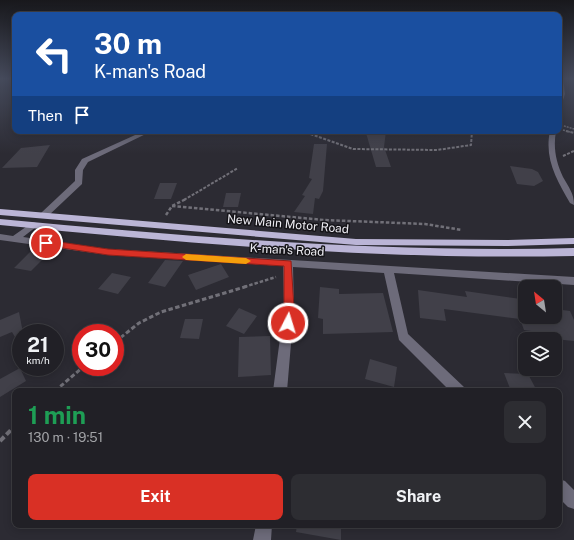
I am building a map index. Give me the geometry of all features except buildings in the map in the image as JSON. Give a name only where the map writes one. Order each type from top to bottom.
[{"type":"highway","name":"New Main Motor Road","points":[[0,212],[356,242],[508,243],[574,241]]},
{"type":"highway","name":"New Main Motor Road","points":[[0,222],[355,251],[515,254],[574,252]]},
{"type":"street","points":[[44,215],[79,182],[79,170],[85,161],[143,134]]},
{"type":"street","points":[[552,134],[551,142],[552,161],[574,203]]},
{"type":"street","points":[[15,239],[33,225]]},
{"type":"street","name":"K-man's Road","points":[[0,237],[108,252],[288,268],[388,269],[574,281]]},
{"type":"street","points":[[280,388],[289,308],[288,268]]},
{"type":"street","points":[[388,269],[403,336],[456,388]]},
{"type":"street","points":[[562,490],[574,501]]},
{"type":"street","points":[[262,540],[264,528]]},
{"type":"path","points":[[562,125],[574,129]]},
{"type":"path","points":[[562,130],[574,133]]},
{"type":"path","points":[[311,134],[353,149],[437,150],[471,146],[472,134]]},
{"type":"path","points":[[160,226],[172,206],[201,191],[238,168]]},
{"type":"path","points":[[172,206],[324,220],[425,224],[469,231]]},
{"type":"path","points":[[124,335],[139,323],[161,312],[288,268]]},
{"type":"path","points":[[58,388],[72,376]]},
{"type":"path","points":[[0,441],[12,429]]},
{"type":"slow traffic","points":[[186,257],[246,261]]},
{"type":"route","points":[[46,243],[108,252],[288,263],[288,323]]}]
